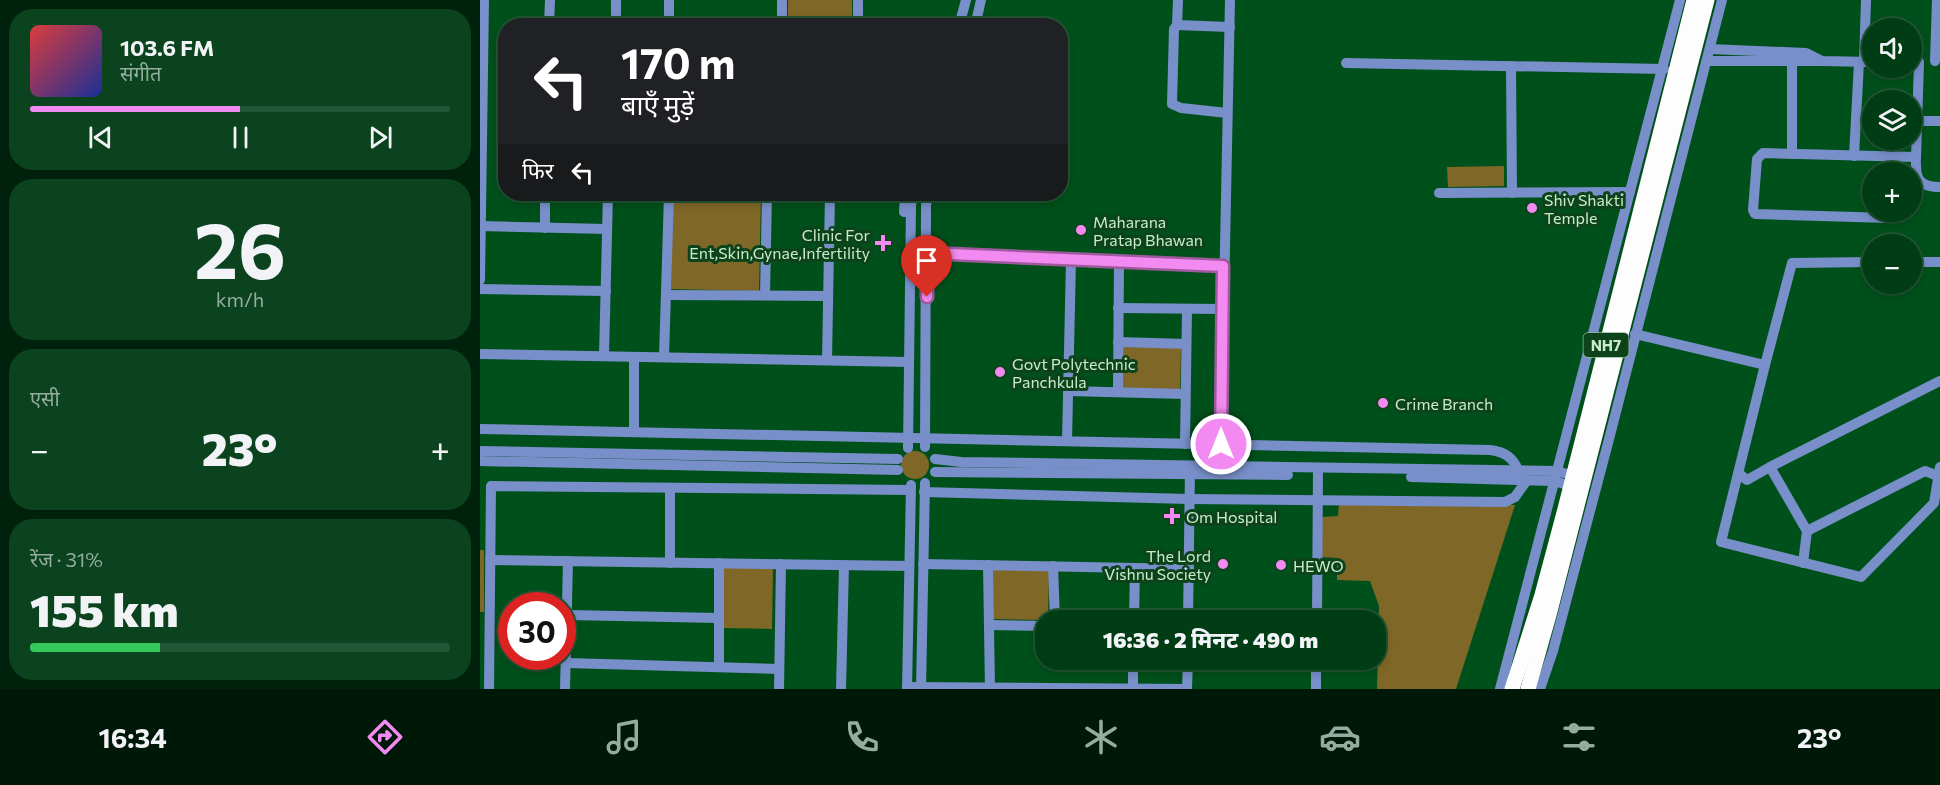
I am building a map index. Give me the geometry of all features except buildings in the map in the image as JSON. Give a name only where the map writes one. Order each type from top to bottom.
[{"type":"highway","name":"NH7","points":[[1527,689],[1549,615],[1577,482],[1694,0]]},
{"type":"highway","name":"NH7","points":[[1512,689],[1577,482],[1707,0]]},
{"type":"street","points":[[480,280],[484,0]]},
{"type":"street","points":[[549,18],[550,0]]},
{"type":"street","points":[[616,0],[616,18]]},
{"type":"street","points":[[669,0],[669,18]]},
{"type":"street","points":[[782,0],[782,18]]},
{"type":"street","points":[[858,0],[858,18]]},
{"type":"street","points":[[961,18],[966,0]]},
{"type":"street","points":[[977,18],[981,0]]},
{"type":"street","points":[[1178,0],[1177,25],[1174,29],[1172,104],[1181,108],[1227,113]]},
{"type":"street","points":[[1221,444],[1230,0]]},
{"type":"street","points":[[1500,689],[1664,69],[1680,0]]},
{"type":"street","points":[[1540,689],[1553,651],[1722,0]]},
{"type":"street","points":[[1866,0],[1866,18]]},
{"type":"street","points":[[1922,62],[1938,62],[1937,0]]},
{"type":"street","points":[[1177,25],[1230,27]]},
{"type":"street","points":[[1710,49],[1806,53],[1822,62]]},
{"type":"street","points":[[1707,61],[1862,62]]},
{"type":"street","points":[[1792,62],[1792,154]]},
{"type":"street","points":[[1346,63],[1664,69]]},
{"type":"street","points":[[1511,66],[1512,193]]},
{"type":"street","points":[[1854,156],[1863,78]]},
{"type":"street","points":[[1922,121],[1940,121]]},
{"type":"street","points":[[1916,150],[1916,162]]},
{"type":"street","points":[[1862,217],[1754,214],[1759,155],[1916,157]]},
{"type":"street","points":[[1922,185],[1940,187]]},
{"type":"street","points":[[1439,193],[1630,192]]},
{"type":"street","points":[[544,228],[545,201]]},
{"type":"street","points":[[604,356],[608,201]]},
{"type":"street","points":[[664,357],[669,201]]},
{"type":"street","points":[[765,296],[767,201]]},
{"type":"street","points":[[827,360],[830,201]]},
{"type":"street","points":[[905,201],[904,214],[910,230]]},
{"type":"street","points":[[913,201],[910,230],[908,443],[898,465],[900,476],[910,487],[907,688],[1187,689],[1188,670]]},
{"type":"street","points":[[921,688],[925,487],[935,472],[935,459],[925,443],[927,201]]},
{"type":"street","points":[[481,226],[607,229]]},
{"type":"street","points":[[910,253],[1223,266]]},
{"type":"street","points":[[1067,441],[1071,260]]},
{"type":"street","points":[[1118,392],[1119,261]]},
{"type":"street","points":[[1807,531],[1925,471],[1939,472],[1934,503],[1861,577],[1721,542],[1792,263],[1862,262]]},
{"type":"street","points":[[1922,262],[1940,262]]},
{"type":"street","points":[[480,289],[606,291]]},
{"type":"street","points":[[666,295],[828,296]]},
{"type":"street","points":[[1118,308],[1222,309]]},
{"type":"street","points":[[1185,444],[1187,309]]},
{"type":"street","points":[[1635,334],[1765,365]]},
{"type":"street","points":[[1118,342],[1186,344]]},
{"type":"street","points":[[480,354],[909,362]]},
{"type":"street","points":[[634,357],[634,432]]},
{"type":"street","points":[[1738,473],[1747,480],[1940,381]]},
{"type":"street","points":[[1068,391],[1185,394]]},
{"type":"street","points":[[480,429],[634,432],[908,443],[1067,441],[1490,450],[1501,451],[1510,457],[1547,496],[1549,506]]},
{"type":"street","points":[[480,451],[898,465]]},
{"type":"street","points":[[489,689],[484,666],[485,616],[490,560],[485,546],[486,486],[925,487],[1189,499],[1505,502],[1515,497],[1528,476],[1560,458]]},
{"type":"street","points":[[935,459],[960,462],[1190,471]]},
{"type":"street","points":[[480,461],[898,465]]},
{"type":"street","points":[[1770,467],[1807,531],[1803,562]]},
{"type":"street","points":[[1188,610],[1190,471]]},
{"type":"street","points":[[935,472],[1318,471],[1555,476],[1577,482]]},
{"type":"street","points":[[1317,610],[1318,471]]},
{"type":"street","points":[[670,488],[670,562]]},
{"type":"street","points":[[490,560],[909,566]]},
{"type":"street","points":[[567,561],[567,592]]},
{"type":"street","points":[[719,563],[719,667]]},
{"type":"street","points":[[778,689],[781,564]]},
{"type":"street","points":[[923,564],[1189,569]]},
{"type":"street","points":[[841,689],[844,565]]},
{"type":"street","points":[[988,566],[990,688]]},
{"type":"street","points":[[1053,567],[1054,610]]},
{"type":"street","points":[[1134,610],[1135,568]]},
{"type":"street","points":[[576,615],[719,618]]},
{"type":"street","points":[[990,625],[1035,626]]},
{"type":"street","points":[[576,663],[779,669]]},
{"type":"street","points":[[565,689],[566,670]]},
{"type":"street","points":[[1133,670],[1133,689]]},
{"type":"street","points":[[1316,689],[1317,670]]},
{"type":"shaded area","points":[[788,0],[852,0],[852,18],[788,18]]},
{"type":"shaded area","points":[[1504,166],[1504,186],[1448,187],[1447,167]]},
{"type":"shaded area","points":[[673,201],[761,201],[759,291],[671,289]]},
{"type":"shaded area","points":[[1121,347],[1181,348],[1180,391],[1120,390]]},
{"type":"shaded area","points":[[915,451],[925,455],[929,465],[925,475],[915,479],[905,475],[901,465],[905,455]]},
{"type":"shaded area","points":[[1339,503],[1515,505],[1456,689],[1377,689],[1377,670],[1386,670],[1386,610],[1379,610],[1370,581],[1337,580],[1337,558],[1320,557],[1321,517],[1338,516]]},
{"type":"shaded area","points":[[480,550],[484,550],[484,612],[480,612]]},
{"type":"shaded area","points":[[724,566],[773,567],[772,629],[723,628]]},
{"type":"shaded area","points":[[993,568],[1049,569],[1048,610],[1035,610],[1035,620],[992,619]]},
{"type":"place","name":"Shiv Shakti Temple","points":[[1532,208]]},
{"type":"place","name":"Maharana Pratap Bhawan","points":[[1081,230]]},
{"type":"place","name":"Clinic For Ent,Skin,Gynae,Infertility","points":[[883,243]]},
{"type":"place","name":"Govt Polytechnic Panchkula","points":[[1000,372]]},
{"type":"place","name":"Crime Branch","points":[[1383,403]]},
{"type":"place","name":"Om Hospital","points":[[1172,516]]},
{"type":"place","name":"The Lord Vishnu Society","points":[[1223,564]]},
{"type":"place","name":"HEWO","points":[[1281,565]]},
{"type":"route","points":[[927,297],[927,253],[1223,266],[1221,444]]}]
